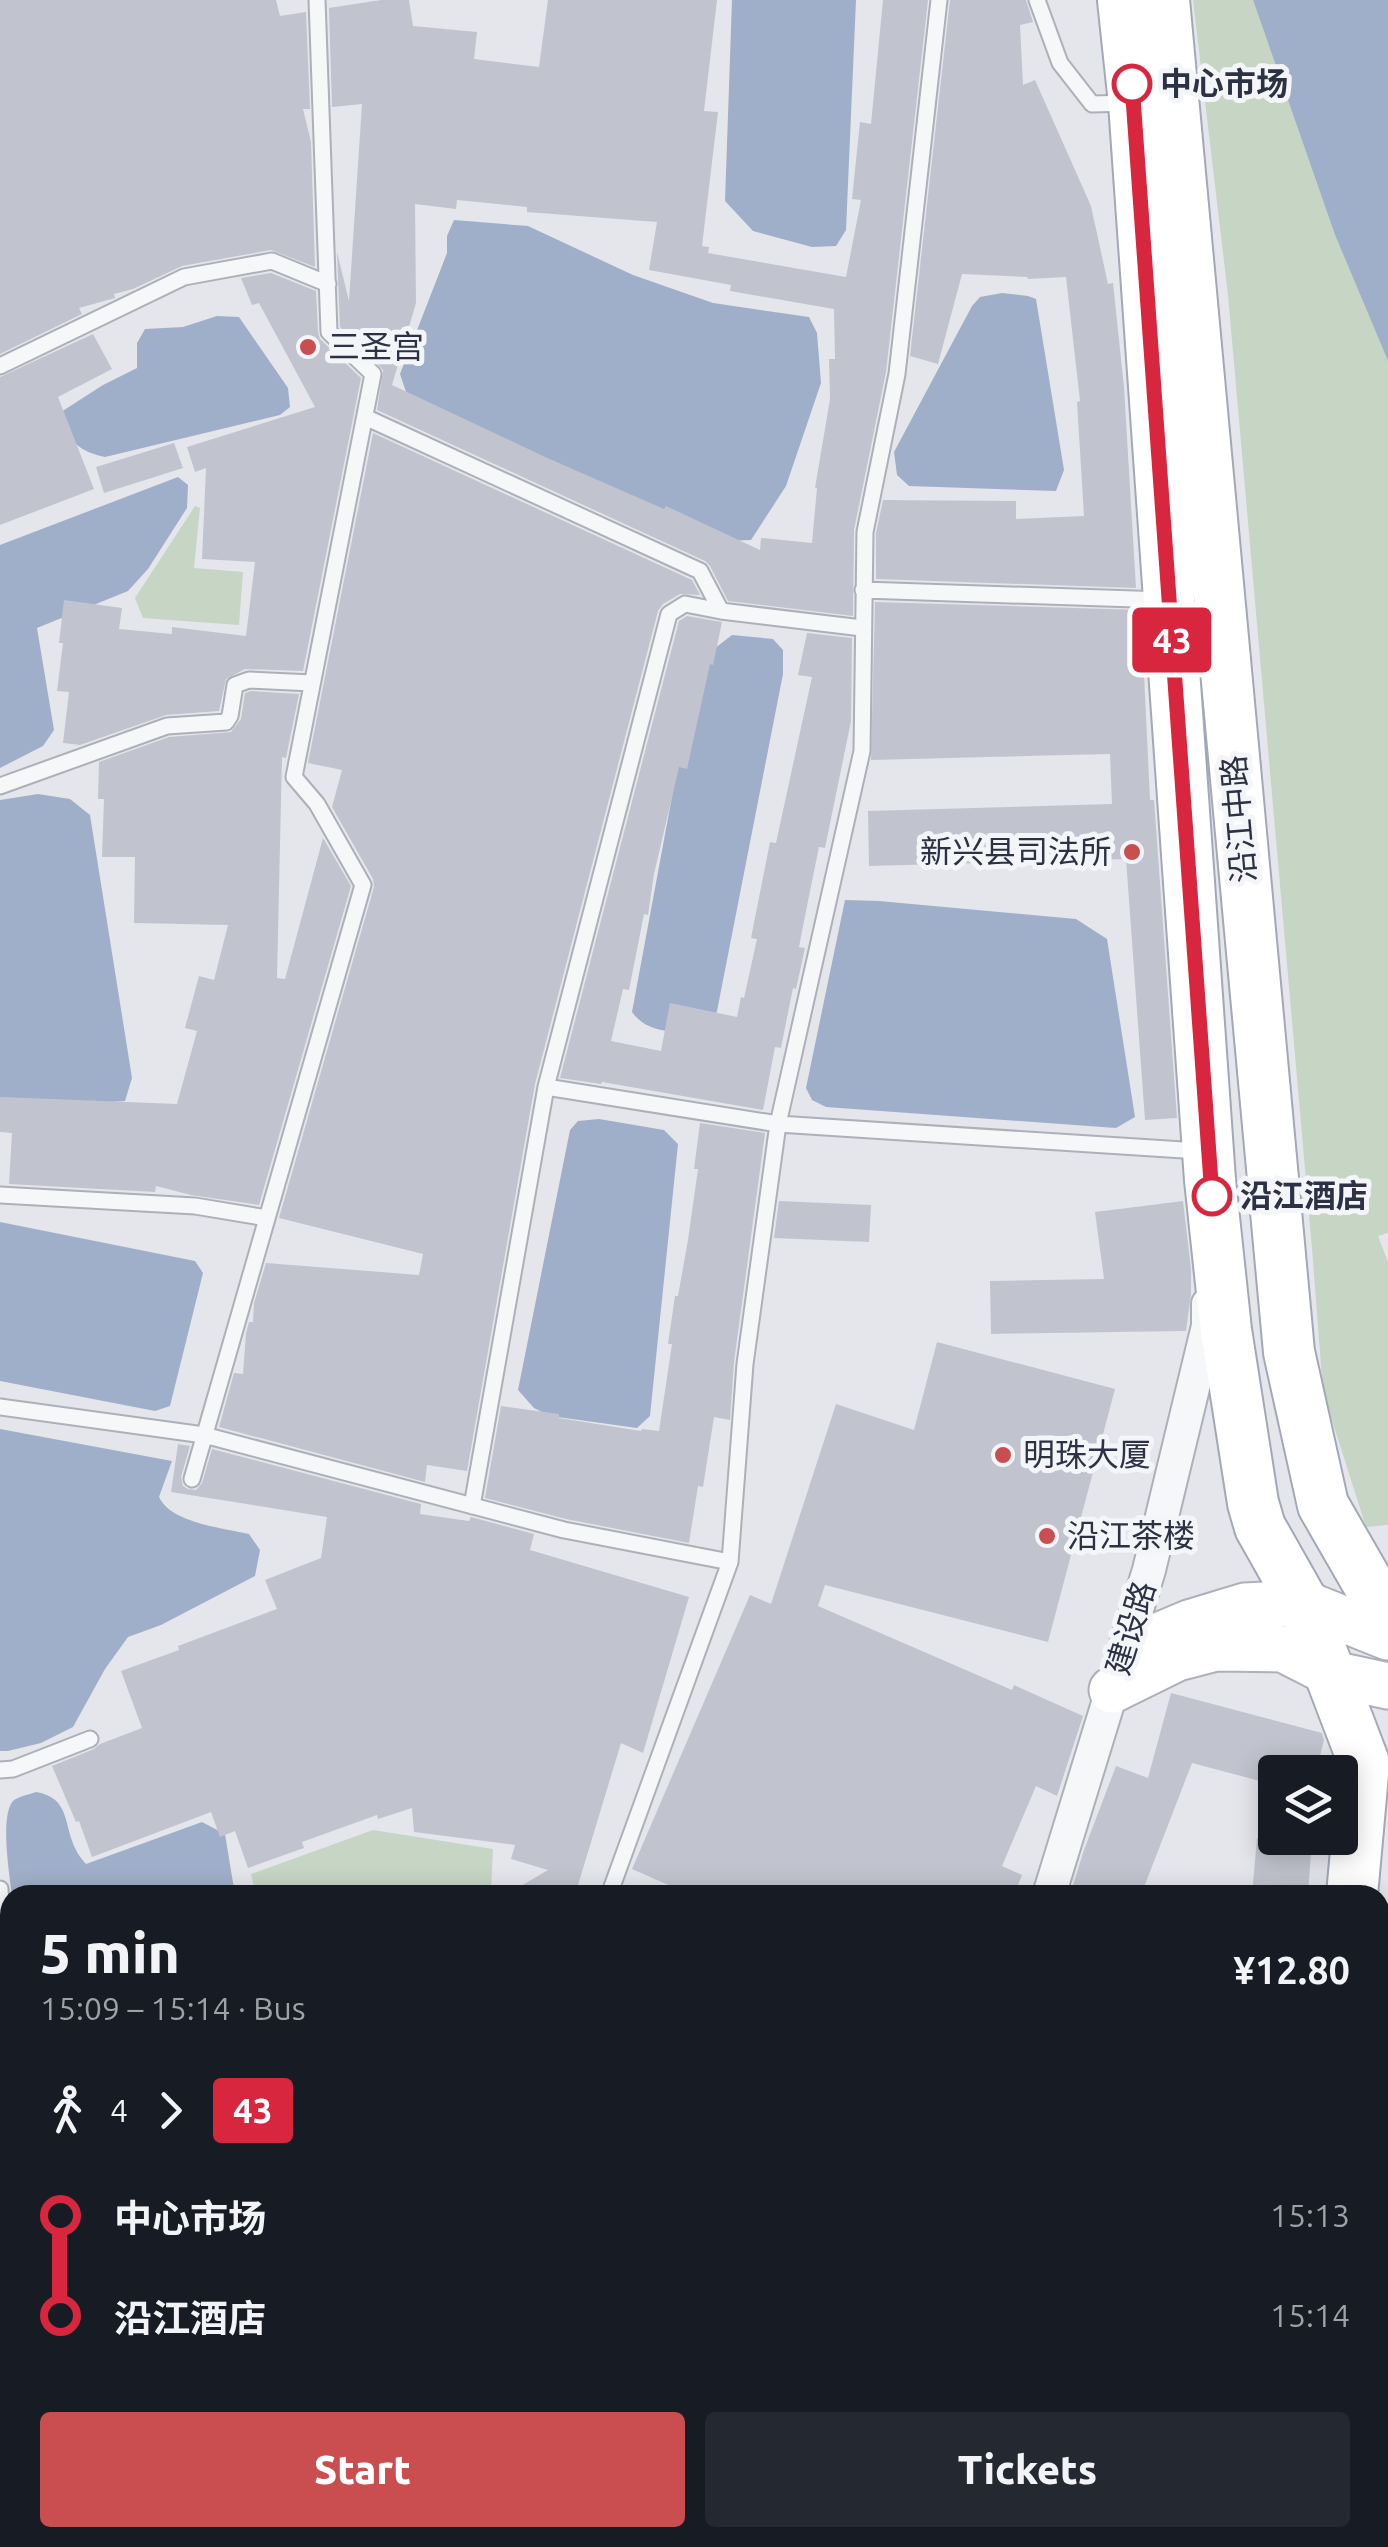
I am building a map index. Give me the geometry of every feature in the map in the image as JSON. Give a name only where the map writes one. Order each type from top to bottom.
[{"type":"main road","name":"沿江中路","points":[[1123,0],[1134,103],[1209,1165],[1226,1330],[1252,1503],[1260,1527],[1303,1603],[1364,1763],[1353,1885]]},
{"type":"main road","name":"沿江中路","points":[[1164,0],[1289,1352],[1323,1504],[1388,1618]]},
{"type":"main road","points":[[1118,1670],[1189,1623],[1245,1606],[1303,1603],[1388,1636]]},
{"type":"main road","points":[[1118,1670],[1216,1648],[1282,1649],[1332,1674],[1388,1686]]},
{"type":"street","name":"建设路","points":[[1051,1885],[1149,1570],[1208,1326],[1209,1165]]},
{"type":"lane","points":[[192,1479],[363,885],[317,804],[294,777],[373,374],[329,332],[318,0]]},
{"type":"lane","points":[[613,1885],[730,1562],[745,1364],[778,1124],[862,751],[865,532],[897,374],[940,0]]},
{"type":"lane","points":[[1037,0],[1060,63],[1092,104],[1134,103]]},
{"type":"lane","points":[[0,366],[184,277],[272,261],[328,284]]},
{"type":"lane","points":[[364,418],[700,571],[722,612]]},
{"type":"lane","points":[[863,590],[1170,600]]},
{"type":"lane","points":[[472,1506],[546,1087],[669,614],[686,604],[722,612],[862,628]]},
{"type":"lane","points":[[0,786],[167,726],[226,722],[235,685],[240,682],[312,683]]},
{"type":"lane","points":[[546,1087],[778,1124],[1209,1165]]},
{"type":"lane","points":[[0,1195],[195,1206],[267,1218]]},
{"type":"lane","points":[[0,1407],[204,1435],[564,1530],[730,1562]]},
{"type":"lane","points":[[0,1770],[13,1769],[90,1739]]},
{"type":"green space","points":[[1193,0],[1253,0],[1335,235],[1388,361],[1388,1233],[1378,1236],[1388,1262],[1388,1525],[1366,1527],[1323,1392],[1228,295]]},
{"type":"green space","points":[[195,506],[200,508],[194,568],[243,572],[239,625],[143,618],[135,598]]},
{"type":"green space","points":[[373,1830],[493,1849],[491,1885],[254,1885],[251,1874]]},
{"type":"water","points":[[732,0],[856,0],[846,230],[836,246],[812,247],[753,231],[725,201]]},
{"type":"water","points":[[1253,0],[1388,0],[1388,361],[1335,235]]},
{"type":"water","points":[[454,220],[528,226],[633,275],[713,303],[809,317],[817,333],[821,383],[786,486],[751,540],[723,541],[406,392],[400,374],[447,253],[447,236]]},
{"type":"water","points":[[1002,293],[1036,299],[1064,470],[1056,491],[909,486],[897,475],[894,452],[972,306],[980,297]]},
{"type":"water","points":[[217,316],[239,317],[288,388],[290,407],[280,415],[105,457],[75,443],[61,412],[137,368],[137,343],[145,329],[183,327]]},
{"type":"water","points":[[178,477],[188,485],[187,508],[148,569],[128,591],[37,628],[54,730],[43,746],[0,768],[0,545]]},
{"type":"water","points":[[732,635],[773,639],[783,650],[783,674],[717,1011],[707,1034],[666,1031],[647,1025],[632,1012],[697,662]]},
{"type":"water","points":[[38,794],[70,799],[90,815],[132,1078],[125,1101],[14,1109],[0,1102],[0,800]]},
{"type":"water","points":[[845,900],[1076,919],[1107,939],[1135,1117],[1116,1128],[826,1107],[812,1100],[806,1088]]},
{"type":"water","points":[[599,1119],[664,1130],[678,1144],[650,1416],[637,1428],[550,1416],[534,1408],[518,1390],[570,1130],[578,1121]]},
{"type":"water","points":[[0,1222],[195,1261],[203,1273],[170,1406],[155,1411],[0,1381]]},
{"type":"water","points":[[0,1429],[172,1461],[159,1497],[165,1506],[186,1519],[249,1534],[260,1550],[255,1576],[161,1625],[128,1637],[73,1727],[41,1743],[8,1751],[0,1751]]},
{"type":"water","points":[[36,1792],[55,1800],[86,1864],[202,1822],[225,1834],[233,1885],[11,1885],[7,1819],[15,1799]]},
{"type":"building","points":[[0,0],[276,0],[280,16],[306,12],[310,109],[303,109],[311,142],[315,267],[271,250],[182,266],[114,294],[115,298],[79,308],[82,314],[0,354]]},
{"type":"building","points":[[409,0],[413,26],[477,32],[474,59],[539,67],[548,0],[717,0],[704,111],[718,112],[702,246],[709,247],[708,253],[846,277],[861,200],[852,199],[860,122],[871,124],[883,0],[928,0],[886,372],[854,530],[853,616],[728,601],[705,561],[377,410],[383,370],[340,327],[337,252],[349,301],[362,104],[332,107],[329,8]],"holes":[[[457,200],[527,207],[527,212],[657,222],[649,270],[731,285],[730,291],[834,309],[835,359],[829,359],[830,399],[815,488],[812,543],[761,538],[760,550],[666,506],[664,509],[545,457],[392,385],[416,303],[415,204],[456,209]]]},
{"type":"building","points":[[950,0],[1026,0],[1033,22],[1020,25],[1023,85],[1035,80],[1091,206],[1108,284],[1113,283],[1124,387],[1136,588],[876,579],[876,533],[883,500],[1016,501],[1016,519],[1084,516],[1077,402],[1080,401],[1066,277],[1028,279],[962,274],[938,364],[910,356]]},
{"type":"building","points":[[271,273],[316,291],[320,339],[361,378],[303,671],[245,669],[226,679],[219,711],[166,715],[80,745],[63,743],[69,692],[57,691],[64,600],[122,608],[119,629],[172,634],[172,627],[246,636],[255,562],[202,559],[206,468],[195,472],[187,447],[315,407],[259,303],[252,305],[241,278]]},
{"type":"building","points":[[93,334],[112,369],[58,397],[94,489],[0,525],[0,377]]},
{"type":"building","points":[[373,433],[692,580],[700,595],[680,594],[658,611],[535,1084],[467,1471],[427,1465],[425,1482],[219,1427],[234,1373],[243,1374],[246,1333],[249,1322],[253,1322],[254,1303],[266,1263],[419,1275],[423,1254],[279,1218],[374,887],[332,807],[342,770],[308,763]]},
{"type":"building","points":[[174,443],[183,468],[104,493],[96,467]]},
{"type":"building","points":[[875,602],[1141,610],[1150,800],[1154,800],[1177,1118],[1145,1120],[1126,859],[869,866],[868,811],[1112,804],[1110,754],[871,760]]},
{"type":"building","points":[[687,616],[722,622],[687,769],[679,767],[648,915],[644,914],[629,990],[623,989],[611,1041],[661,1051],[670,1003],[737,1017],[757,939],[751,938],[770,842],[776,843],[812,677],[798,675],[807,633],[852,638],[851,721],[825,848],[819,847],[799,947],[805,948],[796,989],[793,988],[781,1048],[775,1047],[763,1110],[560,1078],[679,621]]},
{"type":"building","points":[[245,693],[299,694],[286,758],[282,757],[277,978],[285,979],[323,838],[351,886],[259,1205],[156,1186],[155,1192],[9,1184],[12,1133],[0,1132],[0,1097],[177,1104],[197,1031],[185,1028],[199,976],[214,980],[228,925],[134,923],[135,857],[102,857],[104,799],[98,799],[99,762],[169,737],[231,732],[241,719]]},
{"type":"building","points":[[700,1123],[765,1133],[734,1362],[730,1420],[714,1417],[689,1543],[566,1519],[485,1498],[501,1406],[659,1431],[675,1296],[698,1169],[694,1169]]},
{"type":"building","points":[[779,1201],[871,1205],[869,1242],[774,1238]]},
{"type":"building","points":[[1183,1201],[1191,1269],[1186,1331],[991,1334],[990,1281],[1104,1279],[1095,1212]]},
{"type":"building","points":[[937,1342],[1115,1389],[1048,1642],[825,1585],[818,1606],[1012,1690],[1014,1685],[1083,1716],[1057,1796],[1036,1786],[1002,1866],[1022,1875],[1018,1885],[668,1885],[632,1869],[750,1595],[771,1604],[836,1404],[914,1430]]},
{"type":"building","points":[[178,1444],[190,1446],[181,1477],[188,1489],[196,1490],[202,1483],[212,1449],[421,1504],[420,1514],[469,1521],[471,1517],[534,1534],[530,1550],[689,1597],[643,1753],[621,1743],[578,1885],[523,1885],[548,1870],[511,1859],[515,1845],[414,1832],[412,1808],[378,1819],[377,1815],[302,1842],[304,1848],[248,1868],[235,1831],[220,1837],[211,1812],[92,1857],[52,1766],[142,1728],[121,1671],[277,1609],[265,1580],[321,1558],[327,1517],[171,1492]]},
{"type":"building","points":[[1171,1693],[1322,1733],[1324,1740],[1320,1755],[1258,1755],[1258,1780],[1192,1763],[1145,1885],[1073,1885],[1116,1766],[1148,1778]]},
{"type":"building","points":[[1257,1838],[1258,1855],[1311,1855],[1309,1885],[1253,1885]]},
{"type":"bus line","name":"43","points":[[1132,84],[1212,1196]]},
{"type":"place","name":"中心市场","points":[[1132,84]]},
{"type":"place","name":"三圣宫","points":[[308,347]]},
{"type":"place","name":"新兴县司法所","points":[[1132,852]]},
{"type":"place","name":"沿江酒店","points":[[1212,1196]]},
{"type":"place","name":"明珠大厦","points":[[1003,1455]]},
{"type":"place","name":"沿江茶楼","points":[[1047,1536]]}]
